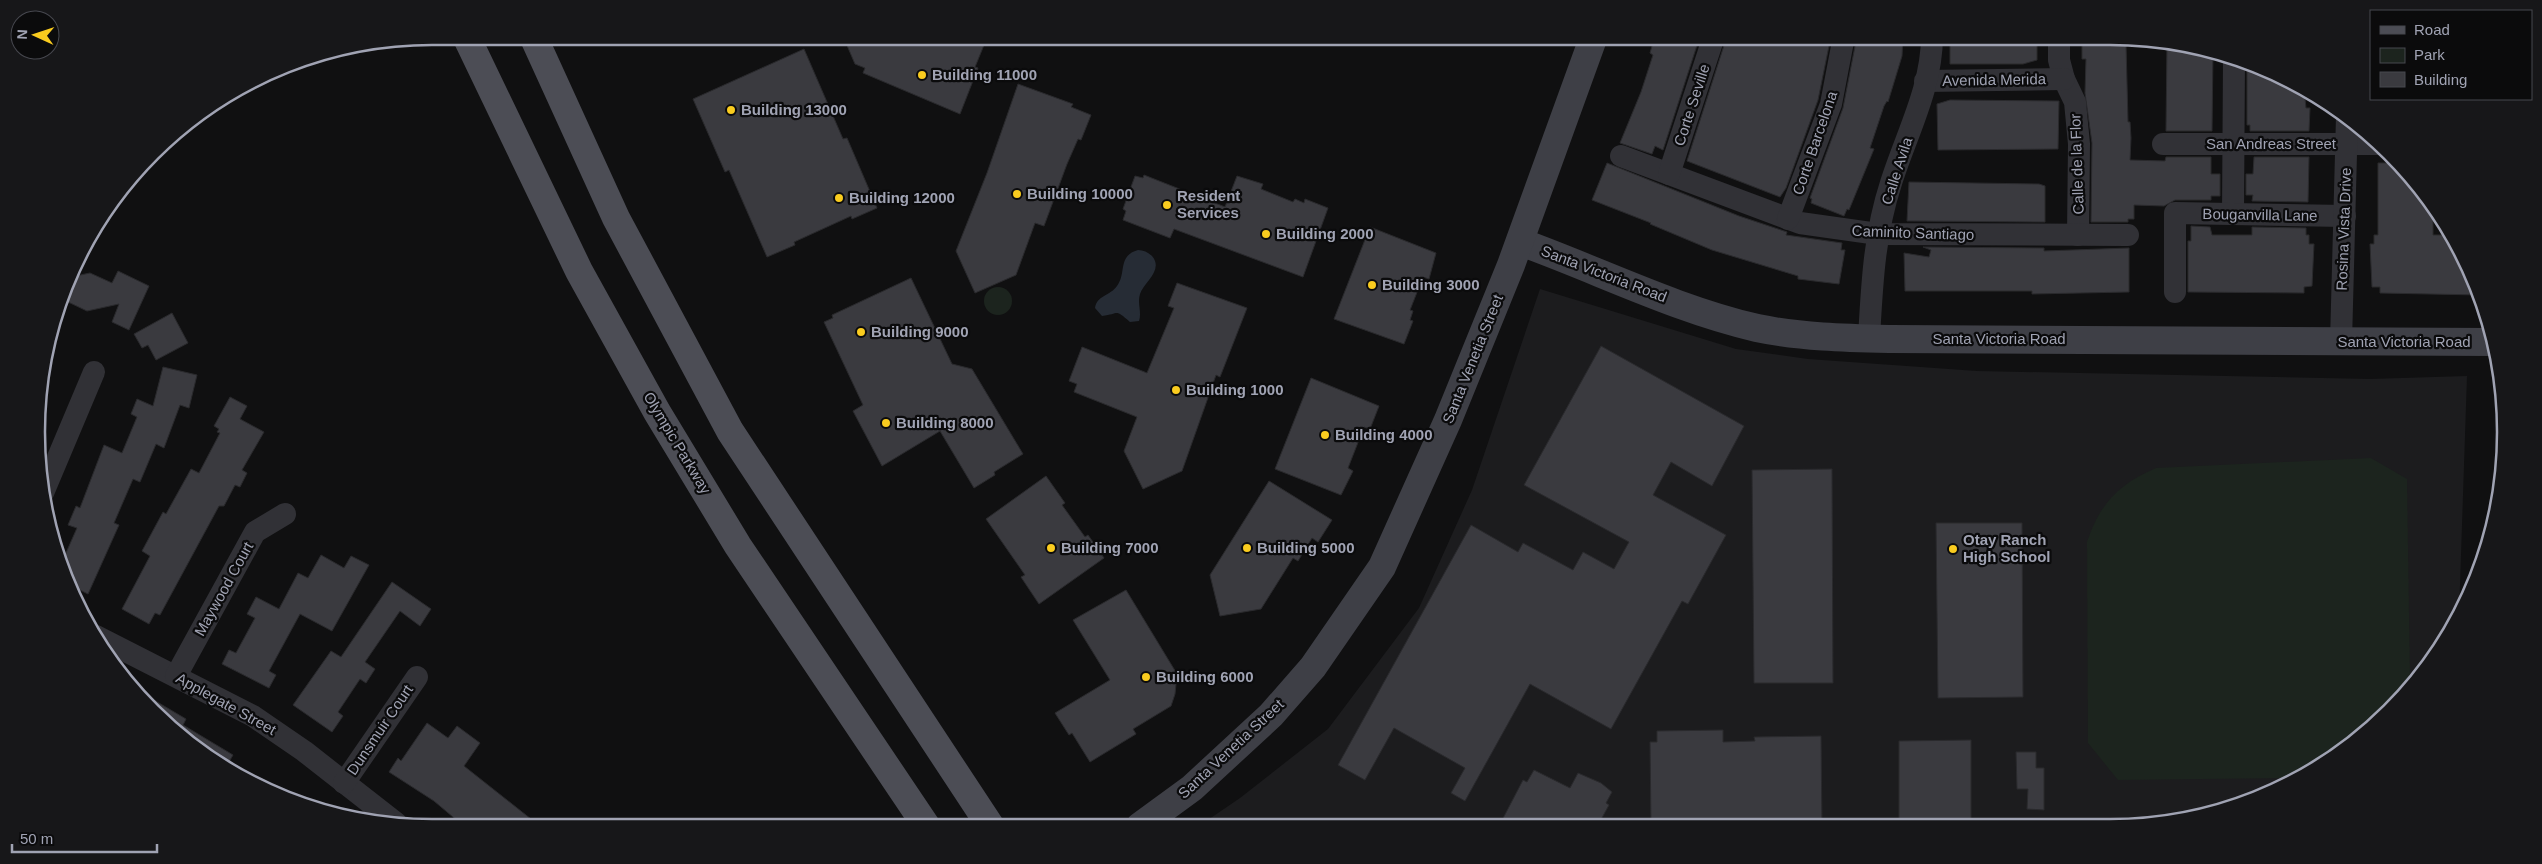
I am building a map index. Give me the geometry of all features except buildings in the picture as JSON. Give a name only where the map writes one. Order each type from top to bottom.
[{"type":"main road","name":"Olympic Parkway","points":[[470,45],[579,271],[658,412],[738,546],[922,819]]},
{"type":"main road","points":[[537,45],[616,218],[730,431],[986,819]]},
{"type":"street","name":"Santa Venetia Street","points":[[1150,819],[1192,788],[1271,715],[1313,666],[1382,568],[1448,420],[1520,242],[1591,45]]},
{"type":"street","name":"Corte Seville","points":[[1669,174],[1711,45]]},
{"type":"street","name":"Corte Barcelona","points":[[1788,218],[1831,104],[1842,45]]},
{"type":"street","name":"Calle Avila","points":[[1869,338],[1874,252],[1890,184],[1918,110],[1932,45]]},
{"type":"street","name":"Calle de la Flor","points":[[2059,45],[2059,60],[2064,79],[2075,102],[2079,144],[2078,235]]},
{"type":"street","points":[[2233,214],[2234,66]]},
{"type":"street","name":"Avenida Merida","points":[[1925,81],[2064,79]]},
{"type":"street","name":"Rosina Vista Drive","points":[[2341,342],[2347,126]]},
{"type":"street","name":"San Andreas Street","points":[[2163,144],[2368,144]]},
{"type":"street","name":"Caminito Santiago","points":[[1621,156],[1788,218],[1830,229],[1878,234],[2128,235]]},
{"type":"street","name":"Bouganvilla Lane","points":[[2175,292],[2176,213],[2345,216]]},
{"type":"street","name":"Santa Victoria Road","points":[[1520,242],[1684,306],[1757,328],[1805,335],[1869,338],[2486,342]]},
{"type":"street","points":[[48,481],[94,372]]},
{"type":"street","name":"Maywood Court","points":[[176,676],[255,532],[285,514]]},
{"type":"street","name":"Applegate Street","points":[[106,641],[254,716],[304,751],[388,817]]},
{"type":"street","name":"Dunsmuir Court","points":[[344,783],[417,677]]},
{"type":"shaded area","points":[[1142,250],[1152,256],[1156,266],[1155,271],[1140,294],[1139,321],[1130,322],[1119,313],[1102,316],[1095,308],[1098,300],[1117,286],[1122,276],[1127,256]]},
{"type":"shaded area","name":"Otay Ranch High School","points":[[1540,289],[1736,349],[1808,359],[1977,371],[2370,379],[2467,376],[2460,598],[2457,603],[2432,647],[2417,668],[2384,706],[2346,739],[2325,754],[2304,767],[2258,790],[2185,812],[2161,816],[2110,819],[1209,819],[1240,798],[1328,729],[1419,608],[1472,490]]},
{"type":"green space","points":[[998,287],[1008,291],[1012,301],[1008,311],[998,315],[988,311],[984,301],[988,291]]},
{"type":"green space","points":[[2371,458],[2407,479],[2410,676],[2384,706],[2346,739],[2304,767],[2283,778],[2118,780],[2088,743],[2087,542],[2098,516],[2112,496],[2131,481],[2156,468]]},
{"type":"place","name":"Building 11000","points":[[922,75]]},
{"type":"place","name":"Building 13000","points":[[731,110]]},
{"type":"place","name":"Building 10000","points":[[1017,194]]},
{"type":"place","name":"Building 12000","points":[[839,198]]},
{"type":"place","name":"Resident Services","points":[[1167,205]]},
{"type":"place","name":"Building 2000","points":[[1266,234]]},
{"type":"place","name":"Building 3000","points":[[1372,285]]},
{"type":"place","name":"Building 9000","points":[[861,332]]},
{"type":"place","name":"Building 1000","points":[[1176,390]]},
{"type":"place","name":"Building 8000","points":[[886,423]]},
{"type":"place","name":"Building 4000","points":[[1325,435]]},
{"type":"place","name":"Building 7000","points":[[1051,548]]},
{"type":"place","name":"Building 5000","points":[[1247,548]]},
{"type":"place","name":"Otay Ranch High School","points":[[1953,549]]},
{"type":"place","name":"Building 6000","points":[[1146,677]]}]
